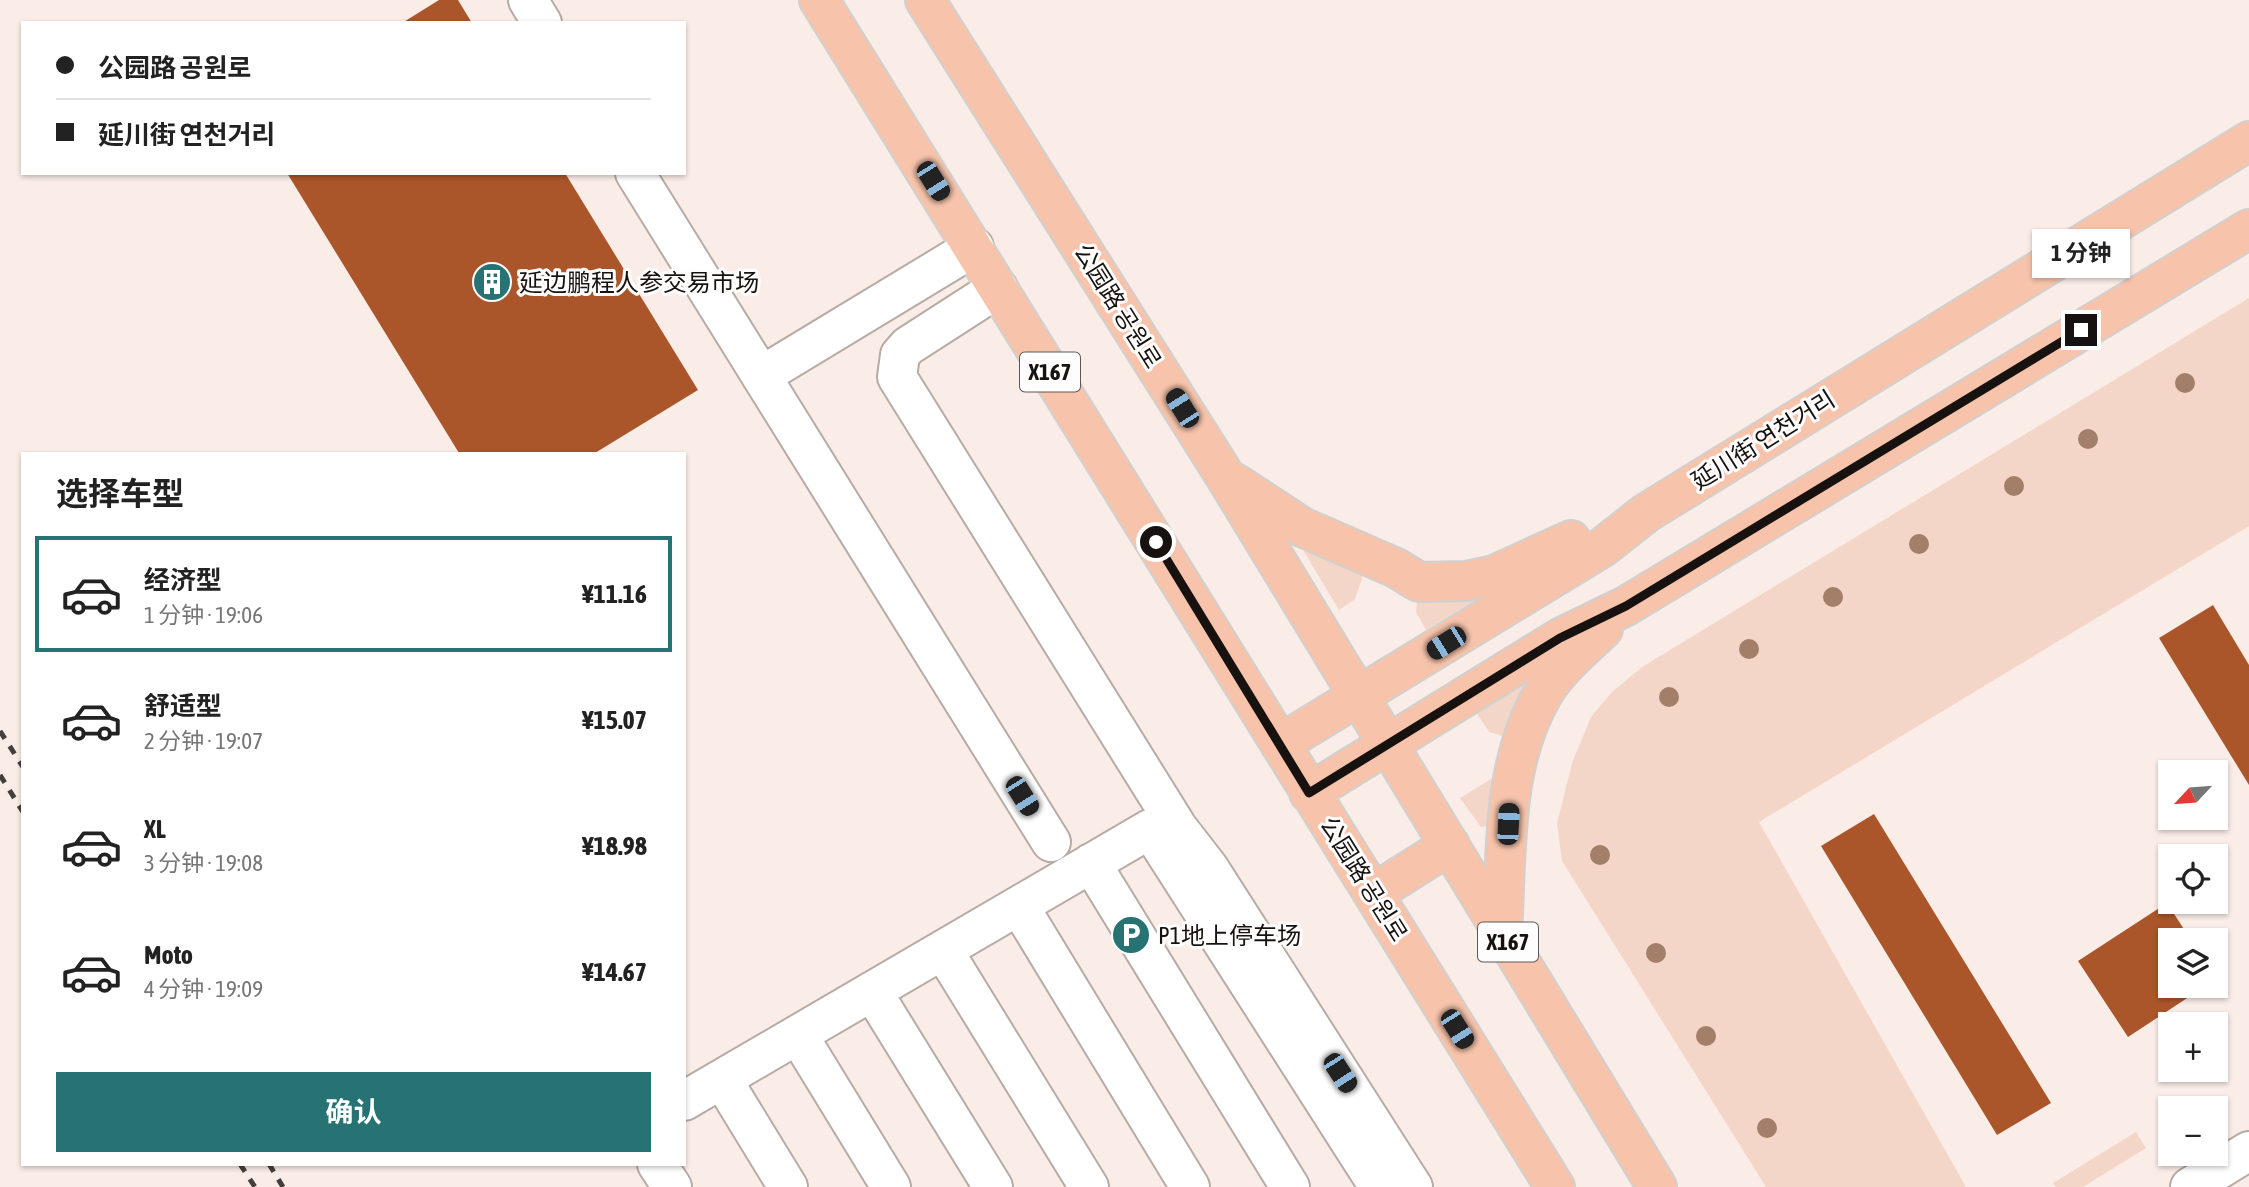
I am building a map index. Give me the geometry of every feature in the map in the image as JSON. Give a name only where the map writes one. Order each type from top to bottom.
[{"type":"main road","name":"公园路 공원로","points":[[819,0],[1555,1187]]},
{"type":"main road","name":"公园路 공원로","points":[[925,0],[1225,476],[1657,1187]]},
{"type":"main road","name":"延川街 연천거리","points":[[1280,744],[1603,547],[1646,513],[2249,141]]},
{"type":"main road","points":[[1309,793],[1560,638],[1626,606],[2249,229]]},
{"type":"main road","points":[[1225,476],[1302,527],[1396,568],[1419,582],[1454,582],[1494,575],[1589,531],[1646,513]]},
{"type":"main road","points":[[1502,933],[1509,797],[1522,736],[1545,690],[1626,606]]},
{"type":"main road","points":[[1374,893],[1450,845]]},
{"type":"street","points":[[528,0],[541,21]]},
{"type":"street","points":[[636,175],[1051,842]]},
{"type":"street","points":[[761,376],[974,247]]},
{"type":"street","points":[[998,288],[908,346],[900,355],[897,377],[1178,828],[1209,868],[1413,1187]]},
{"type":"street","points":[[686,1100],[1150,829],[1379,1187]]},
{"type":"street","points":[[1091,863],[1290,1187]]},
{"type":"street","points":[[1019,906],[1190,1187]]},
{"type":"street","points":[[943,950],[1089,1187]]},
{"type":"street","points":[[872,991],[993,1187]]},
{"type":"street","points":[[798,1035],[891,1187]]},
{"type":"street","points":[[722,1079],[789,1187]]},
{"type":"street","points":[[2190,1187],[2249,1151]]},
{"type":"street","points":[[658,1166],[672,1187]]},
{"type":"shaded area","points":[[2249,298],[2249,526],[1759,822],[1966,1187],[1766,1187],[1562,861],[1557,823],[1572,763],[1591,717],[1611,693],[1642,667]]},
{"type":"shaded area","points":[[1285,520],[1316,553],[1364,573],[1355,599],[1339,610]]},
{"type":"shaded area","points":[[1489,592],[1426,630],[1416,612],[1418,593]]},
{"type":"shaded area","points":[[1539,669],[1522,693],[1506,737],[1489,732],[1474,709]]},
{"type":"shaded area","points":[[1496,776],[1488,826],[1481,827],[1460,798]]},
{"type":"shaded area","points":[[2136,1132],[2146,1148],[2083,1187],[2056,1187],[2053,1183]]},
{"type":"building","points":[[439,0],[458,0],[471,21],[405,21]]},
{"type":"building","name":"延边鹏程人参交易市场","points":[[288,175],[566,175],[698,390],[597,452],[458,452]]},
{"type":"building","points":[[2213,605],[2249,665],[2249,785],[2159,638]]},
{"type":"building","points":[[1874,814],[2051,1103],[1997,1135],[1821,846]]},
{"type":"building","points":[[2158,909],[2158,914],[2174,914],[2183,928],[2158,928],[2158,998],[2187,998],[2166,1012],[2158,1012],[2158,1017],[2128,1037],[2078,961]]},
{"type":"railway","points":[[0,731],[21,764]]},
{"type":"railway","points":[[0,775],[21,809]]},
{"type":"railway","points":[[241,1166],[255,1187]]},
{"type":"railway","points":[[270,1166],[283,1187]]},
{"type":"place","name":"延边鹏程人参交易市场","points":[[492,282]]},
{"type":"place","name":"P1地上停车场","points":[[1131,935]]},
{"type":"route","points":[[1156,542],[1309,793],[1560,638],[1626,606],[2081,330]]}]
